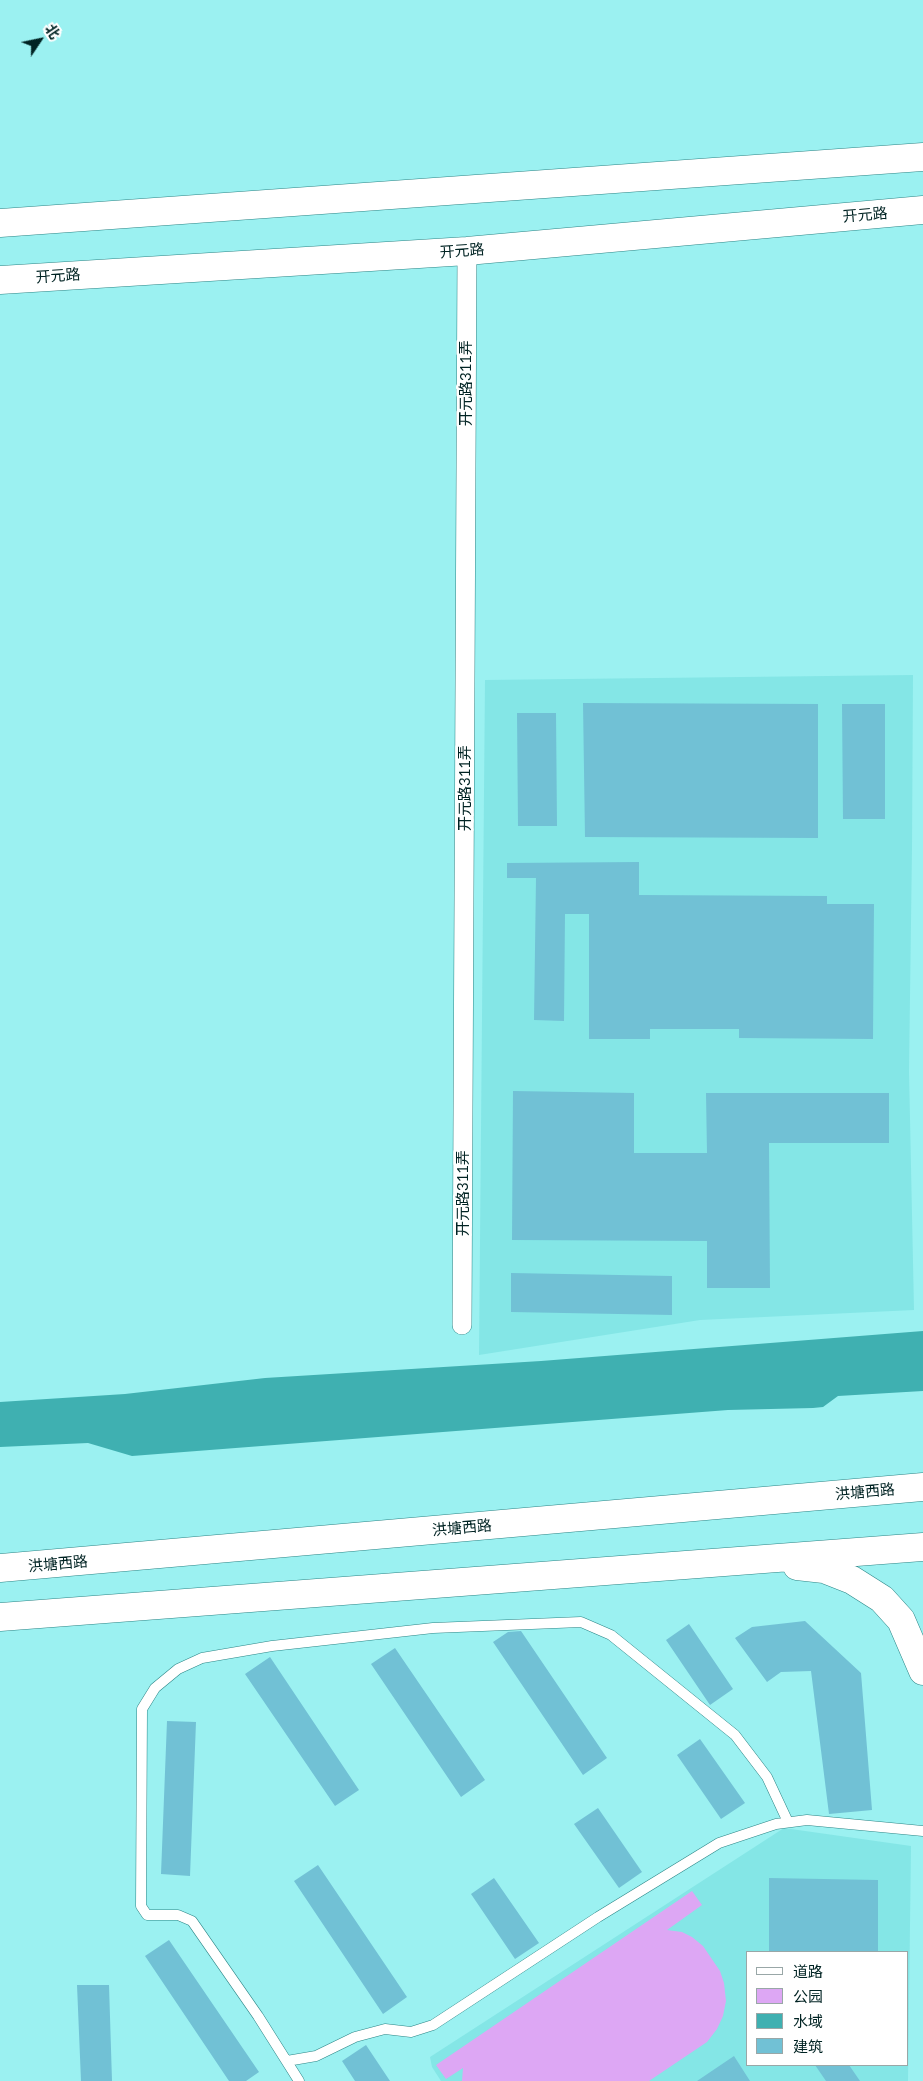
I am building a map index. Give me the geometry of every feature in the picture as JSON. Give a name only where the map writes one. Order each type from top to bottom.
[{"type":"main road","points":[[0,223],[923,157]]},
{"type":"main road","name":"开元路","points":[[0,280],[467,251],[923,210]]},
{"type":"main road","name":"洪塘西路","points":[[0,1568],[923,1487]]},
{"type":"main road","points":[[0,1617],[923,1547]]},
{"type":"main road","points":[[743,1561],[824,1569],[852,1580],[882,1599],[901,1620],[923,1671]]},
{"type":"street","name":"开元路311弄","points":[[462,1325],[467,251]]},
{"type":"lane","points":[[298,2081],[258,2016],[192,1921],[178,1915],[147,1915],[141,1906],[142,1708],[155,1688],[178,1669],[202,1658],[272,1646],[433,1628],[582,1622],[611,1635],[735,1735],[767,1778],[788,1822]]},
{"type":"lane","points":[[287,2061],[316,2056],[356,2037],[385,2029],[411,2032],[433,2025],[598,1917],[718,1843],[776,1824],[807,1820],[923,1831]]},
{"type":"shaded area","points":[[913,675],[909,1071],[914,1310],[700,1320],[479,1355],[485,680]]},
{"type":"shaded area","points":[[784,1828],[911,1846],[908,2081],[441,2081],[432,2067],[430,2057]]},
{"type":"green space","points":[[692,1891],[702,1905],[667,1930],[682,1932],[692,1937],[703,1946],[720,1971],[724,1983],[726,2001],[723,2016],[717,2029],[707,2042],[649,2081],[462,2081],[463,2068],[446,2079],[436,2065]]},
{"type":"water","points":[[923,1331],[923,1391],[838,1396],[823,1407],[728,1410],[132,1456],[88,1443],[0,1447],[0,1402],[125,1394],[265,1378],[541,1361]]},
{"type":"building","points":[[583,703],[818,704],[818,838],[585,837]]},
{"type":"building","points":[[842,704],[885,704],[885,819],[843,819]]},
{"type":"building","points":[[517,713],[556,713],[557,826],[518,826]]},
{"type":"building","points":[[639,862],[639,895],[827,896],[827,904],[874,904],[873,1039],[739,1038],[739,1029],[650,1029],[650,1039],[589,1039],[589,914],[565,914],[564,1021],[534,1020],[536,878],[507,878],[507,863]]},
{"type":"building","points":[[513,1091],[634,1093],[634,1153],[707,1153],[706,1093],[889,1093],[889,1143],[769,1143],[770,1288],[707,1288],[707,1241],[512,1240]]},
{"type":"building","points":[[511,1273],[672,1276],[672,1315],[511,1312]]},
{"type":"building","points":[[805,1621],[861,1673],[872,1810],[829,1814],[811,1671],[781,1672],[767,1682],[735,1638],[752,1627]]},
{"type":"building","points":[[689,1624],[733,1689],[710,1705],[666,1640]]},
{"type":"building","points":[[521,1631],[607,1758],[583,1775],[493,1642],[508,1632]]},
{"type":"building","points":[[395,1648],[485,1780],[461,1797],[371,1664]]},
{"type":"building","points":[[270,1657],[359,1790],[335,1806],[245,1674]]},
{"type":"building","points":[[167,1721],[196,1722],[190,1876],[161,1874]]},
{"type":"building","points":[[700,1739],[745,1803],[721,1819],[677,1755]]},
{"type":"building","points":[[598,1808],[642,1872],[619,1888],[574,1824]]},
{"type":"building","points":[[318,1865],[407,1997],[383,2014],[294,1881]]},
{"type":"building","points":[[494,1878],[539,1943],[515,1959],[471,1894]]},
{"type":"building","points":[[769,1878],[878,1880],[878,1951],[769,1951]]},
{"type":"building","points":[[169,1940],[259,2072],[246,2081],[229,2081],[145,1956]]},
{"type":"building","points":[[77,1985],[109,1985],[112,2081],[81,2081]]},
{"type":"building","points":[[366,2045],[390,2081],[355,2081],[342,2061]]},
{"type":"building","points":[[734,2056],[750,2081],[697,2081]]},
{"type":"building","points":[[816,2066],[850,2066],[860,2081],[826,2081]]}]
